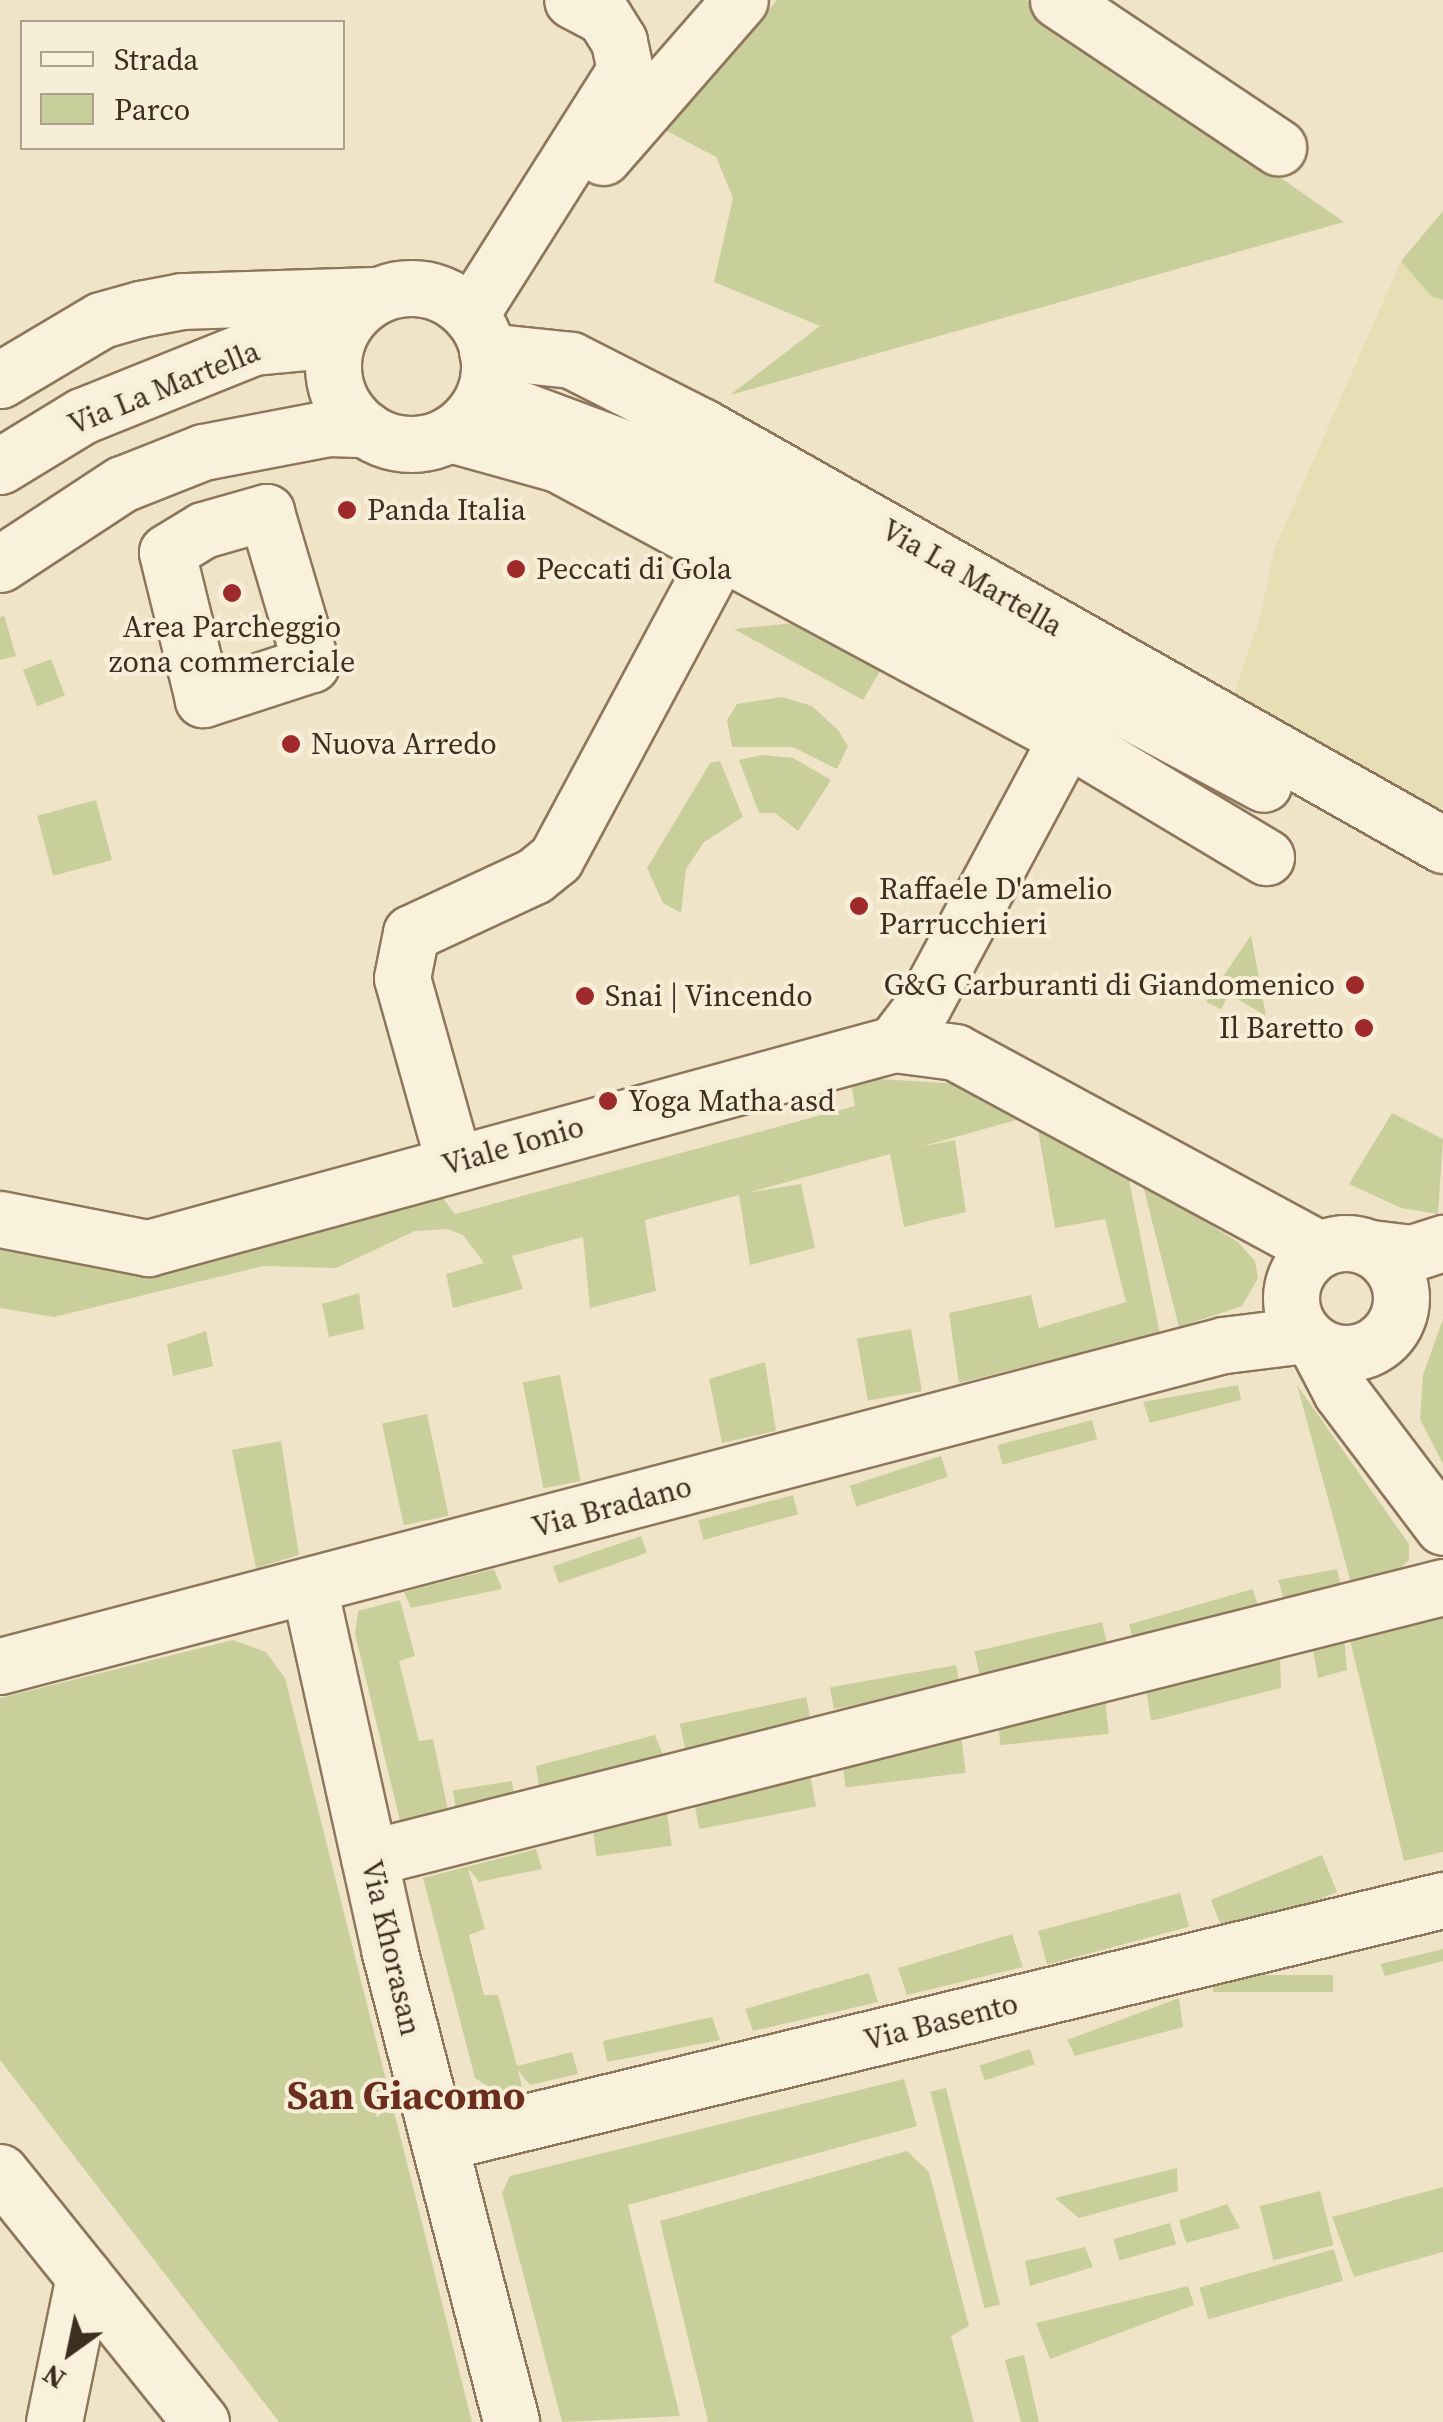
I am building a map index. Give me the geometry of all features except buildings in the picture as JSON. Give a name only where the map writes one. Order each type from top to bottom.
[{"type":"street","points":[[0,564],[122,484],[203,452],[329,428],[366,429],[412,445],[473,374],[552,184],[625,70],[620,41],[604,17],[572,0]]},
{"type":"street","points":[[552,184],[601,159],[663,113],[740,0]]},
{"type":"street","points":[[1093,14],[1278,146]]},
{"type":"street","points":[[0,380],[101,320],[182,301],[323,325],[377,295],[410,287],[440,293],[473,374],[558,464],[1067,738],[1266,857]]},
{"type":"street","points":[[182,301],[184,374]]},
{"type":"street","points":[[323,325],[338,398],[366,429]]},
{"type":"street","name":"Via La Martella","points":[[0,466],[82,416],[254,347],[323,325]]},
{"type":"street","name":"Via La Martella","points":[[473,374],[572,360],[703,427],[1443,844]]},
{"type":"street","name":"Via La Martella","points":[[473,374],[668,464],[1181,742],[1332,815],[1443,857]]},
{"type":"street","points":[[454,1162],[402,978],[412,933],[534,876],[556,858],[721,550]]},
{"type":"street","points":[[894,1044],[923,1006],[1067,738]]},
{"type":"street","name":"Viale Ionio","points":[[0,1219],[148,1248],[894,1044],[954,1052],[1229,1206],[1278,1223],[1316,1293]]},
{"type":"street","points":[[1316,1293],[1443,1243]]},
{"type":"street","points":[[1316,1293],[1349,1353],[1392,1316],[1443,1257]]},
{"type":"street","points":[[1316,1293],[1396,1274],[1386,1449]]},
{"type":"street","points":[[1316,1293],[1341,1392],[1443,1528]]},
{"type":"street","name":"Via Bradano","points":[[0,1666],[1224,1345],[1316,1293]]},
{"type":"street","name":"Via Khorasan","points":[[309,1587],[369,1858],[512,2422]]},
{"type":"street","points":[[369,1858],[1443,1587]]},
{"type":"street","name":"Via Basento","points":[[439,2143],[1443,1900]]},
{"type":"street","points":[[0,2172],[201,2422]]},
{"type":"street","points":[[54,2422],[84,2276]]},
{"type":"shaded area","points":[[1401,261],[1431,296],[1443,300],[1443,818],[1231,702],[1260,618],[1274,550]]},
{"type":"green space","points":[[777,0],[1026,0],[1344,222],[730,395],[820,326],[714,282],[733,198],[716,157],[665,130]]},
{"type":"green space","points":[[1443,211],[1443,300],[1431,296],[1401,261]]},
{"type":"green space","points":[[4,615],[16,656],[0,660],[0,618]]},
{"type":"green space","points":[[794,623],[880,671],[863,700],[734,629]]},
{"type":"green space","points":[[51,659],[65,695],[37,706],[23,670]]},
{"type":"green space","points":[[782,697],[812,706],[838,730],[848,746],[837,769],[793,747],[732,747],[727,720],[737,704]]},
{"type":"green space","points":[[762,755],[793,758],[831,780],[798,831],[775,813],[759,813],[739,760]]},
{"type":"green space","points":[[720,761],[743,817],[704,842],[686,869],[681,913],[663,903],[647,868],[710,763]]},
{"type":"green space","points":[[96,800],[112,860],[53,876],[37,816]]},
{"type":"green space","points":[[1251,935],[1266,1016],[1229,994],[1221,1009],[1206,1002]]},
{"type":"green space","points":[[850,1077],[958,1084],[1020,1119],[920,1147],[955,1140],[966,1212],[904,1227],[890,1154],[746,1193],[801,1184],[815,1248],[750,1265],[739,1195],[645,1220],[656,1291],[590,1308],[583,1237],[512,1256],[523,1289],[453,1308],[446,1274],[484,1263],[463,1235],[448,1229],[415,1231],[336,1268],[263,1266],[54,1317],[0,1308],[0,1250],[157,1276],[227,1249],[442,1197],[455,1214],[855,1106]]},
{"type":"green space","points":[[1392,1113],[1443,1139],[1438,1214],[1401,1208],[1349,1184]]},
{"type":"green space","points":[[1037,1124],[1128,1175],[1160,1334],[959,1383],[949,1313],[1031,1295],[1039,1328],[1126,1302],[1105,1219],[1055,1228]]},
{"type":"green space","points":[[1142,1182],[1238,1242],[1255,1261],[1258,1278],[1242,1306],[1179,1327]]},
{"type":"green space","points":[[359,1293],[364,1329],[329,1337],[322,1304]]},
{"type":"green space","points":[[1443,1319],[1443,1464],[1420,1419],[1423,1375]]},
{"type":"green space","points":[[911,1329],[922,1391],[868,1401],[857,1339]]},
{"type":"green space","points":[[206,1331],[213,1366],[173,1376],[167,1344]]},
{"type":"green space","points":[[765,1362],[776,1431],[722,1443],[709,1379]]},
{"type":"green space","points":[[560,1375],[581,1481],[543,1488],[523,1382]]},
{"type":"green space","points":[[1238,1385],[1241,1400],[1150,1423],[1143,1402]]},
{"type":"green space","points":[[1297,1385],[1409,1544],[1409,1560],[1398,1571],[1351,1583]]},
{"type":"green space","points":[[427,1414],[449,1516],[404,1525],[382,1424]]},
{"type":"green space","points":[[1092,1420],[1097,1439],[1003,1465],[997,1445]]},
{"type":"green space","points":[[281,1441],[299,1555],[256,1568],[232,1450]]},
{"type":"green space","points":[[941,1456],[948,1477],[856,1507],[850,1486]]},
{"type":"green space","points":[[793,1495],[798,1514],[704,1540],[698,1520]]},
{"type":"green space","points":[[641,1536],[647,1553],[559,1583],[553,1566]]},
{"type":"green space","points":[[494,1569],[502,1589],[411,1608],[404,1592]]},
{"type":"green space","points":[[1337,1569],[1342,1590],[1286,1606],[1278,1580]]},
{"type":"green space","points":[[1253,1589],[1259,1610],[1135,1646],[1129,1625]]},
{"type":"green space","points":[[400,1600],[415,1656],[399,1661],[419,1741],[433,1739],[449,1815],[400,1821],[355,1634],[358,1611]]},
{"type":"green space","points":[[1443,1616],[1443,1852],[1404,1861],[1350,1640]]},
{"type":"green space","points":[[1102,1622],[1108,1648],[980,1678],[974,1651]]},
{"type":"green space","points":[[1344,1635],[1347,1670],[1318,1678],[1312,1645]]},
{"type":"green space","points":[[233,1640],[266,1652],[285,1678],[472,2422],[279,2422],[0,2060],[0,1698]]},
{"type":"green space","points":[[1280,1660],[1281,1688],[1151,1721],[1146,1689]]},
{"type":"green space","points":[[956,1665],[960,1687],[834,1709],[830,1687]]},
{"type":"green space","points":[[806,1697],[812,1726],[686,1753],[680,1724]]},
{"type":"green space","points":[[1105,1698],[1109,1734],[1000,1745],[997,1709]]},
{"type":"green space","points":[[655,1735],[666,1762],[539,1788],[536,1766]]},
{"type":"green space","points":[[961,1735],[966,1773],[846,1787],[841,1750]]},
{"type":"green space","points":[[810,1775],[816,1806],[699,1829],[693,1798]]},
{"type":"green space","points":[[512,1781],[515,1801],[456,1810],[453,1790]]},
{"type":"green space","points":[[667,1812],[672,1846],[596,1856],[592,1823]]},
{"type":"green space","points":[[536,1849],[542,1869],[479,1882],[468,1868],[485,1929],[469,1935],[484,1995],[498,1995],[517,2066],[572,2052],[578,2074],[530,2085],[518,2070],[522,2087],[499,2093],[475,2078],[423,1878]]},
{"type":"green space","points":[[1322,1855],[1337,1892],[1226,1937],[1211,1900]]},
{"type":"green space","points":[[1180,1893],[1189,1927],[1047,1965],[1038,1931]]},
{"type":"green space","points":[[1012,1934],[1023,1967],[907,1995],[898,1968]]},
{"type":"green space","points":[[1443,1949],[1443,1961],[1385,1976],[1380,1964]]},
{"type":"green space","points":[[869,1973],[878,2002],[753,2031],[745,2009]]},
{"type":"green space","points":[[1213,1975],[1333,1975],[1333,1992],[1213,1992]]},
{"type":"green space","points":[[1179,1998],[1183,2027],[1075,2056],[1067,2040]]},
{"type":"green space","points":[[712,2017],[720,2040],[607,2062],[603,2041]]},
{"type":"green space","points":[[1030,2049],[1035,2064],[985,2081],[980,2065]]},
{"type":"green space","points":[[904,2079],[917,2126],[628,2205],[680,2416],[562,2422],[502,2193],[510,2176]]},
{"type":"green space","points":[[946,2088],[1000,2304],[984,2308],[930,2092]]},
{"type":"green space","points":[[907,2151],[929,2172],[969,2326],[951,2336],[974,2422],[708,2422],[660,2221]]},
{"type":"green space","points":[[1177,2168],[1178,2191],[1079,2218],[1055,2198]]},
{"type":"green space","points":[[1443,2187],[1443,2252],[1354,2277],[1332,2217]]},
{"type":"green space","points":[[1320,2191],[1334,2245],[1273,2260],[1260,2206]]},
{"type":"green space","points":[[1227,2204],[1240,2228],[1186,2243],[1179,2220]]},
{"type":"green space","points":[[1170,2223],[1176,2244],[1119,2260],[1113,2239]]},
{"type":"green space","points":[[1085,2247],[1093,2267],[1030,2286],[1025,2261]]},
{"type":"green space","points":[[1334,2249],[1343,2281],[1209,2319],[1199,2288]]},
{"type":"green space","points":[[1188,2286],[1194,2305],[1050,2359],[1036,2323]]},
{"type":"green space","points":[[1024,2355],[1039,2422],[1021,2422],[1005,2360]]},
{"type":"place","name":"Panda Italia","points":[[347,510]]},
{"type":"place","name":"Peccati di Gola","points":[[516,569]]},
{"type":"place","name":"Area Parcheggio zona commerciale","points":[[232,593]]},
{"type":"place","name":"Nuova Arredo","points":[[291,744]]},
{"type":"place","name":"Raffaele D'amelio Parrucchieri","points":[[859,906]]},
{"type":"place","name":"G&G Carburanti di Giandomenico","points":[[1355,985]]},
{"type":"place","name":"Snai | Vincendo","points":[[585,996]]},
{"type":"place","name":"Il Baretto","points":[[1364,1028]]},
{"type":"place","name":"Yoga Matha asd","points":[[608,1101]]},
{"type":"district","name":"San Giacomo","points":[[406,2095]]}]
